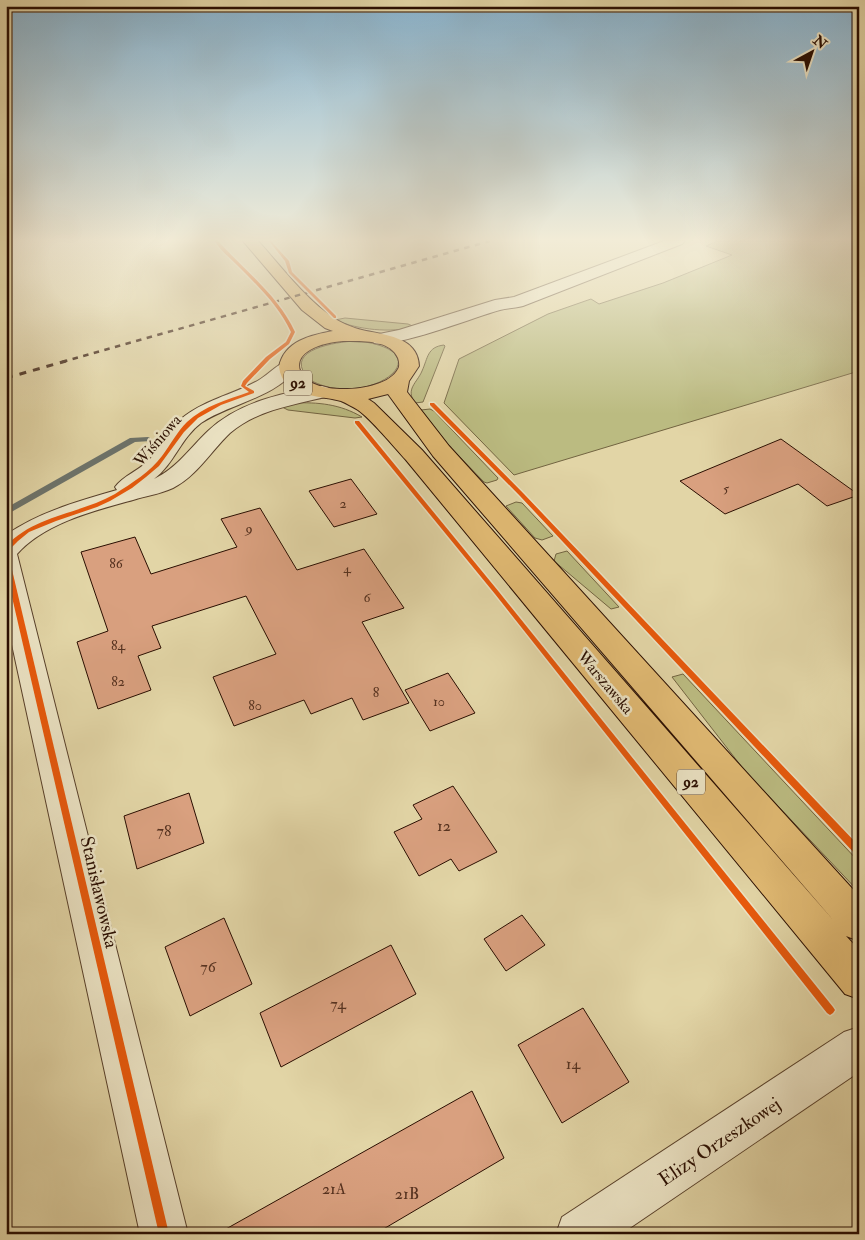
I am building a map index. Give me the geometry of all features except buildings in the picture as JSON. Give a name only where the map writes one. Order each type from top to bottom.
[{"type":"main road","points":[[282,299],[302,324],[306,336],[306,346]]},
{"type":"main road","name":"92","points":[[302,299],[331,324],[360,335],[381,339],[400,347],[403,367],[386,387],[370,392],[333,393],[299,384],[291,376],[288,367],[291,358],[299,349],[327,338],[360,335]]},
{"type":"main road","name":"Warszawska","points":[[403,367],[397,392],[401,400],[441,451],[858,923]]},
{"type":"main road","name":"Warszawska","points":[[333,393],[367,408],[414,455],[859,980]]},
{"type":"street","points":[[381,339],[402,336],[501,304],[525,299]]},
{"type":"street","points":[[403,367],[510,309],[517,302]]},
{"type":"street","name":"Wiśniowa","points":[[107,500],[148,474],[164,457],[173,440],[192,420],[219,405],[268,384],[288,367]]},
{"type":"street","name":"Wiśniowa","points":[[6,550],[24,532],[107,500],[167,482],[186,468],[215,436],[234,421],[285,400],[333,393]]},
{"type":"street","name":"Stanisławowska","points":[[6,557],[164,1234]]},
{"type":"street","name":"Elizy Orzeszkowej","points":[[579,1234],[859,1047]]},
{"type":"green space","points":[[591,299],[599,304],[615,299],[859,299],[859,371],[514,475],[444,403],[459,359],[548,314]]},
{"type":"green space","points":[[345,318],[408,324],[415,327],[375,330],[335,320]]},
{"type":"green space","points":[[358,341],[383,346],[395,354],[398,364],[393,373],[381,381],[364,387],[345,389],[321,385],[312,381],[304,374],[301,363],[311,351],[331,344]]},
{"type":"green space","points":[[444,345],[423,402],[415,403],[411,394],[413,386],[429,354],[434,348]]},
{"type":"green space","points":[[293,403],[329,405],[345,409],[362,417],[355,418],[288,410],[282,407]]},
{"type":"green space","points":[[430,409],[498,478],[497,480],[484,482],[450,447],[421,410]]},
{"type":"green space","points":[[516,502],[522,503],[553,536],[542,540],[535,538],[506,506]]},
{"type":"green space","points":[[567,551],[619,607],[611,609],[554,561],[556,554]]},
{"type":"green space","points":[[683,674],[859,862],[859,892],[745,771],[672,677]]},
{"type":"waterway","points":[[6,512],[133,440],[148,439]]},
{"type":"railway","points":[[62,362],[285,299]]},
{"type":"railway","points":[[6,378],[66,361]]},
{"type":"cycle path","points":[[252,392],[243,386],[245,382],[268,358],[288,343],[293,332],[288,321],[272,299]]},
{"type":"cycle path","points":[[317,299],[335,317]]},
{"type":"cycle path","points":[[6,550],[27,531],[54,519],[95,506],[130,487],[157,465],[190,422],[220,404],[252,392]]},
{"type":"cycle path","points":[[432,404],[522,495],[859,852]]},
{"type":"cycle path","points":[[357,422],[497,593],[830,1010]]},
{"type":"cycle path","points":[[6,557],[164,1234]]}]
